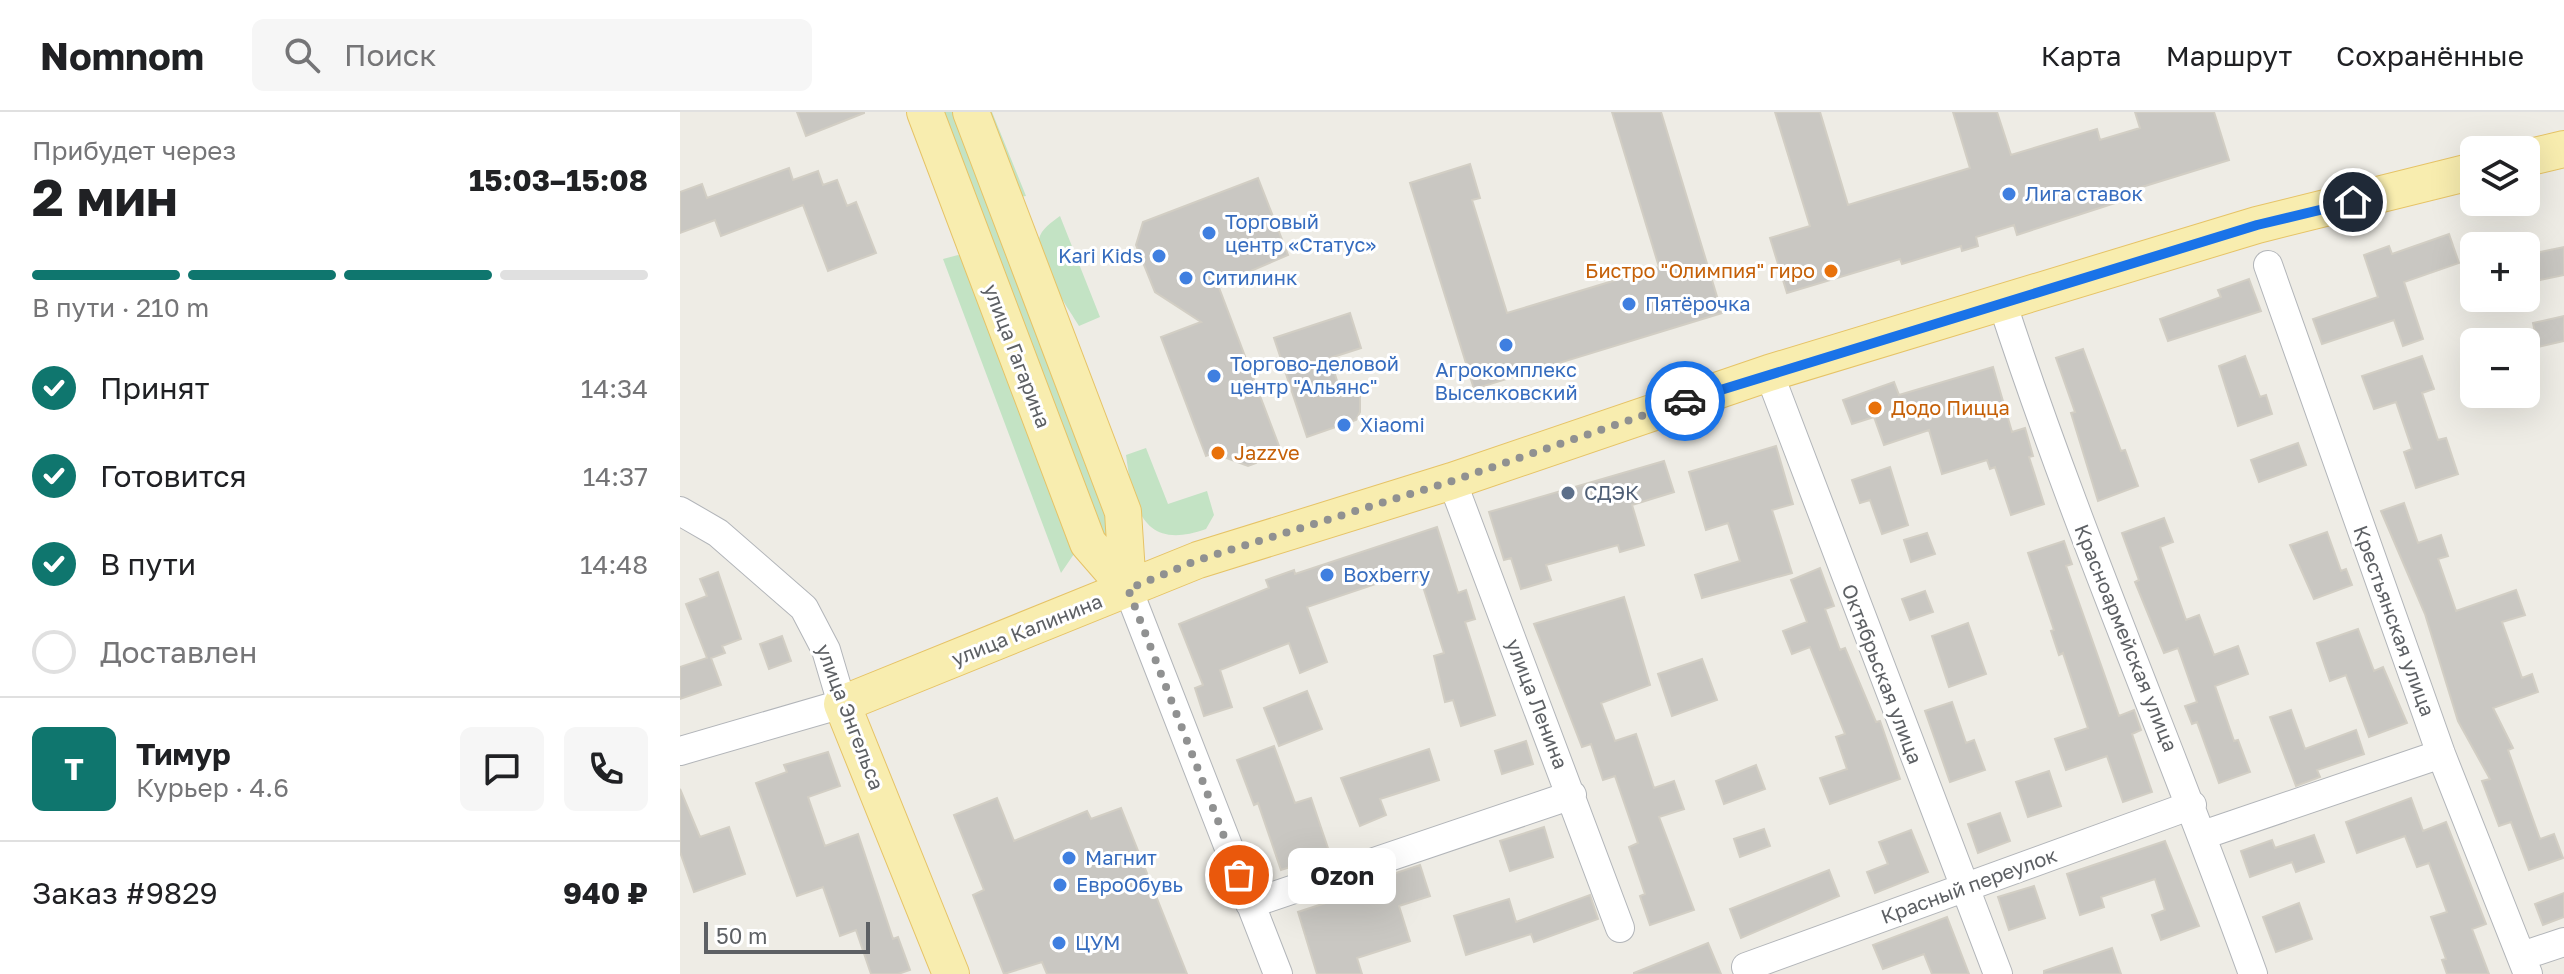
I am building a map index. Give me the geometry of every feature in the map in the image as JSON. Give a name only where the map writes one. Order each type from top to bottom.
[{"type":"main road","name":"улица Гагарина","points":[[925,112],[1085,535],[1128,589]]},
{"type":"main road","name":"улица Гагарина","points":[[971,112],[1123,512],[1128,589]]},
{"type":"main road","points":[[2540,155],[2564,149]]},
{"type":"main road","name":"улица Калинина","points":[[842,704],[1198,560],[1452,481],[1769,373],[2257,225],[2460,174]]},
{"type":"main road","name":"улица Энгельса","points":[[842,704],[951,974]]},
{"type":"street","name":"Крестьянская улица","points":[[2268,265],[2441,754],[2525,965]]},
{"type":"street","name":"Красноармейская улица","points":[[2002,302],[2042,425],[2192,805],[2253,974]]},
{"type":"street","name":"Октябрьская улица","points":[[1769,373],[1998,974]]},
{"type":"street","name":"улица Ленина","points":[[1452,481],[1620,928]]},
{"type":"street","name":"улица Энгельса","points":[[680,511],[718,533],[804,608],[826,650],[842,704]]},
{"type":"street","name":"улица Гагарина","points":[[1128,589],[1278,974]]},
{"type":"street","name":"улица Калинина","points":[[680,751],[842,704]]},
{"type":"street","points":[[2203,835],[2441,754]]},
{"type":"street","points":[[1250,904],[1572,795]]},
{"type":"street","name":"Красный переулок","points":[[1746,967],[2192,805]]},
{"type":"street","points":[[2525,965],[2564,942]]},
{"type":"green space","points":[[943,112],[959,112],[1115,525],[1110,537],[1103,537]]},
{"type":"green space","points":[[985,112],[992,112],[1026,196],[1019,197]]},
{"type":"green space","points":[[1060,216],[1100,317],[1079,326],[1053,284],[1039,249],[1042,232]]},
{"type":"green space","points":[[958,255],[965,258],[1074,554],[1061,573],[943,259]]},
{"type":"green space","points":[[1146,448],[1168,504],[1207,491],[1214,515],[1206,529],[1184,535],[1167,534],[1154,529],[1145,520],[1132,492],[1126,455]]},
{"type":"building","points":[[797,112],[864,112],[864,113],[806,136]]},
{"type":"building","points":[[1612,112],[1661,112],[1722,313],[1474,389],[1410,183],[1470,164],[1480,198],[1472,200],[1507,313],[1659,267]]},
{"type":"building","points":[[1775,112],[1820,112],[1848,205],[1970,168],[1953,112],[1997,112],[2011,155],[2097,129],[2100,140],[2140,128],[2135,112],[2214,112],[2229,160],[2116,195],[2118,202],[2017,235],[2014,225],[1976,237],[1978,246],[1962,251],[1961,246],[1902,264],[1900,259],[1787,293],[1770,238],[1810,226]]},
{"type":"building","points":[[789,168],[793,180],[818,171],[823,185],[837,180],[847,206],[856,202],[876,253],[828,271],[803,205],[721,236],[715,220],[680,233],[680,192],[702,184],[707,198]]},
{"type":"building","points":[[1258,178],[1288,255],[1218,285],[1279,446],[1261,453],[1256,463],[1248,466],[1213,453],[1206,456],[1161,337],[1201,322],[1155,292],[1136,245],[1143,222]]},
{"type":"building","points":[[2449,234],[2459,263],[2404,282],[2423,339],[2403,346],[2394,320],[2322,344],[2313,319],[2378,297],[2364,255],[2389,246],[2392,254]]},
{"type":"building","points":[[2564,247],[2564,275],[2540,280],[2540,252]]},
{"type":"building","points":[[2249,279],[2261,311],[2168,341],[2160,319],[2221,297],[2218,290]]},
{"type":"building","points":[[1350,313],[1361,348],[1330,358],[1342,397],[1360,392],[1360,412],[1356,420],[1307,437],[1274,338]]},
{"type":"building","points":[[2564,316],[2564,341],[2540,347],[2540,328],[2534,328],[2533,323]]},
{"type":"building","points":[[2083,349],[2121,451],[2125,450],[2138,486],[2098,501],[2071,413],[2075,412],[2056,358]]},
{"type":"building","points":[[2245,356],[2260,397],[2266,395],[2272,414],[2238,426],[2219,366]]},
{"type":"building","points":[[2422,356],[2434,389],[2422,393],[2438,440],[2446,438],[2458,474],[2416,488],[2404,452],[2412,449],[2396,402],[2374,409],[2362,376]]},
{"type":"building","points":[[1993,367],[2012,432],[2025,428],[2033,456],[2029,457],[2044,504],[2011,515],[1995,467],[1990,469],[1987,460],[1942,474],[1929,430],[1884,445],[1874,417],[1852,424],[1843,400],[1894,382],[1899,395]]},
{"type":"building","points":[[2298,443],[2306,465],[2259,482],[2251,460]]},
{"type":"building","points":[[1776,446],[1793,504],[1772,510],[1792,573],[1702,598],[1695,575],[1740,561],[1728,523],[1706,530],[1689,472]]},
{"type":"building","points":[[1664,461],[1674,492],[1632,505],[1644,545],[1620,552],[1618,545],[1546,565],[1551,580],[1521,589],[1511,558],[1504,560],[1489,512]]},
{"type":"building","points":[[1890,467],[1908,525],[1882,534],[1870,500],[1860,503],[1852,480]]},
{"type":"building","points":[[2404,503],[2418,543],[2441,535],[2448,556],[2438,559],[2456,611],[2516,590],[2525,615],[2502,622],[2522,678],[2532,674],[2538,692],[2493,708],[2513,748],[2508,750],[2540,839],[2554,834],[2563,858],[2529,870],[2511,822],[2499,826],[2482,781],[2490,779],[2458,721],[2425,614],[2381,511]]},
{"type":"building","points":[[2164,518],[2173,542],[2160,547],[2186,620],[2199,615],[2214,655],[2238,646],[2248,674],[2215,686],[2234,741],[2238,740],[2250,772],[2219,783],[2197,722],[2192,724],[2185,706],[2197,702],[2178,648],[2164,653],[2135,582],[2139,580],[2122,533]]},
{"type":"building","points":[[1437,527],[1458,593],[1466,590],[1475,619],[1465,622],[1495,715],[1461,726],[1453,700],[1445,702],[1434,656],[1444,653],[1420,577],[1410,580],[1408,573],[1307,607],[1327,662],[1300,673],[1289,643],[1220,670],[1232,707],[1204,716],[1195,688],[1203,685],[1179,624],[1269,588],[1266,580],[1294,570],[1295,574]]},
{"type":"building","points":[[2327,532],[2341,571],[2346,569],[2352,585],[2314,599],[2290,545]]},
{"type":"building","points":[[1927,533],[1935,554],[1911,562],[1904,540]]},
{"type":"building","points":[[2064,541],[2072,564],[2066,566],[2119,716],[2134,710],[2141,730],[2132,734],[2152,792],[2123,802],[2107,756],[2066,770],[2055,739],[2088,728],[2063,653],[2059,655],[2051,631],[2054,630],[2028,553]]},
{"type":"building","points":[[1820,568],[1834,606],[1825,609],[1840,650],[1845,648],[1876,722],[1880,721],[1900,779],[1830,804],[1820,778],[1847,769],[1836,737],[1845,734],[1810,647],[1792,654],[1783,631],[1807,622],[1791,580]]},
{"type":"building","points":[[718,572],[741,639],[722,646],[725,653],[711,658],[721,685],[680,699],[680,667],[707,658],[686,604],[707,596],[700,579]]},
{"type":"building","points":[[1925,591],[1933,612],[1910,620],[1902,599]]},
{"type":"building","points":[[1624,597],[1650,685],[1601,703],[1615,741],[1636,734],[1654,788],[1674,781],[1684,809],[1659,817],[1694,910],[1650,925],[1640,896],[1645,894],[1629,847],[1638,843],[1615,776],[1603,780],[1591,744],[1582,747],[1534,624]]},
{"type":"building","points":[[1968,623],[1986,674],[1949,687],[1932,636]]},
{"type":"building","points":[[2358,629],[2374,671],[2383,667],[2407,723],[2369,737],[2346,675],[2330,681],[2317,643]]},
{"type":"building","points":[[782,636],[791,661],[769,669],[760,644]]},
{"type":"building","points":[[1702,659],[1717,700],[1672,716],[1658,674]]},
{"type":"building","points":[[1307,691],[1322,729],[1279,746],[1264,708]]},
{"type":"building","points":[[1952,702],[1966,743],[1974,740],[1985,770],[1950,782],[1925,711]]},
{"type":"building","points":[[2291,710],[2305,749],[2356,730],[2364,754],[2317,770],[2320,777],[2296,786],[2270,717]]},
{"type":"building","points":[[1526,741],[1533,764],[1502,774],[1495,751]]},
{"type":"building","points":[[1274,746],[1295,803],[1311,798],[1330,854],[1281,870],[1258,803],[1254,805],[1237,760]]},
{"type":"building","points":[[1429,749],[1439,780],[1380,799],[1386,815],[1360,826],[1341,778]]},
{"type":"building","points":[[828,752],[840,786],[808,797],[825,846],[858,834],[893,939],[898,937],[910,970],[898,974],[871,974],[856,930],[840,936],[823,887],[797,896],[756,783],[787,772],[784,765]]},
{"type":"building","points":[[1756,765],[1765,789],[1724,804],[1716,781]]},
{"type":"building","points":[[2049,771],[2061,806],[2028,817],[2016,782]]},
{"type":"building","points":[[680,789],[700,837],[729,827],[745,874],[694,892],[680,852]]},
{"type":"building","points":[[997,798],[1014,841],[1087,811],[1091,819],[1121,808],[1187,974],[1047,974],[1042,962],[1004,974],[973,895],[984,890],[954,815]]},
{"type":"building","points":[[2411,798],[2423,831],[2446,822],[2486,924],[2472,929],[2489,974],[2447,974],[2442,960],[2446,959],[2431,917],[2447,912],[2429,863],[2417,867],[2405,836],[2357,853],[2346,822]]},
{"type":"building","points":[[2000,813],[2010,841],[1978,853],[1968,824]]},
{"type":"building","points":[[1544,827],[1553,857],[1510,871],[1500,841]]},
{"type":"building","points":[[1764,829],[1770,846],[1740,857],[1734,839]]},
{"type":"building","points":[[1911,830],[1928,872],[1875,893],[1867,872],[1888,864],[1879,842]]},
{"type":"building","points":[[2314,835],[2324,862],[2296,872],[2292,862],[2250,877],[2241,851],[2272,840],[2275,848]]},
{"type":"building","points":[[2165,841],[2199,926],[2161,940],[2152,915],[2165,910],[2155,879],[2101,897],[2104,907],[2080,915],[2067,874]]},
{"type":"building","points":[[1420,865],[1430,896],[1399,906],[1410,941],[1357,958],[1362,974],[1317,974],[1298,912],[1356,893],[1354,887]]},
{"type":"building","points":[[1829,870],[1839,896],[1741,938],[1730,909]]},
{"type":"building","points":[[2034,886],[2045,918],[2009,930],[1998,897]]},
{"type":"building","points":[[2564,893],[2564,917],[2543,925],[2535,904]]},
{"type":"building","points":[[1590,895],[1598,919],[1534,942],[1531,934],[1466,955],[1454,916],[1509,899],[1516,922]]},
{"type":"building","points":[[2299,903],[2312,939],[2276,952],[2263,917]]},
{"type":"building","points":[[1947,917],[1969,974],[1932,974],[1924,954],[1883,969],[1873,945]]},
{"type":"building","points":[[1708,943],[1721,974],[1634,974],[1634,973]]},
{"type":"building","points":[[2112,948],[2121,974],[2044,974],[2044,971]]},
{"type":"way so far","points":[[1239,875],[1128,589],[1198,560],[1452,481],[1685,401]]},
{"type":"place","name":"Лига ставок","points":[[2009,194]]},
{"type":"place","name":"Торговый центр «Статус»","points":[[1209,233]]},
{"type":"place","name":"Kari Kids","points":[[1159,256]]},
{"type":"place","name":"Бистро \"Олимпия\" гиро","points":[[1831,271]]},
{"type":"place","name":"Ситилинк","points":[[1186,278]]},
{"type":"place","name":"Пятёрочка","points":[[1629,304]]},
{"type":"place","name":"Агрокомплекс Выселковский","points":[[1506,345]]},
{"type":"place","name":"Торгово-деловой центр \"Альянс\"","points":[[1214,376]]},
{"type":"place","name":"Додо Пицца","points":[[1875,408]]},
{"type":"place","name":"Xiaomi","points":[[1344,425]]},
{"type":"place","name":"Jazzve","points":[[1218,453]]},
{"type":"place","name":"СДЭК","points":[[1568,493]]},
{"type":"place","name":"Boxberry","points":[[1327,575]]},
{"type":"place","name":"Магнит","points":[[1069,858]]},
{"type":"place","name":"Ozon","points":[[1239,875]]},
{"type":"place","name":"ЕвроОбувь","points":[[1060,885]]},
{"type":"place","name":"ЦУМ","points":[[1059,943]]},
{"type":"route","points":[[1685,401],[2257,225],[2353,202]]}]
